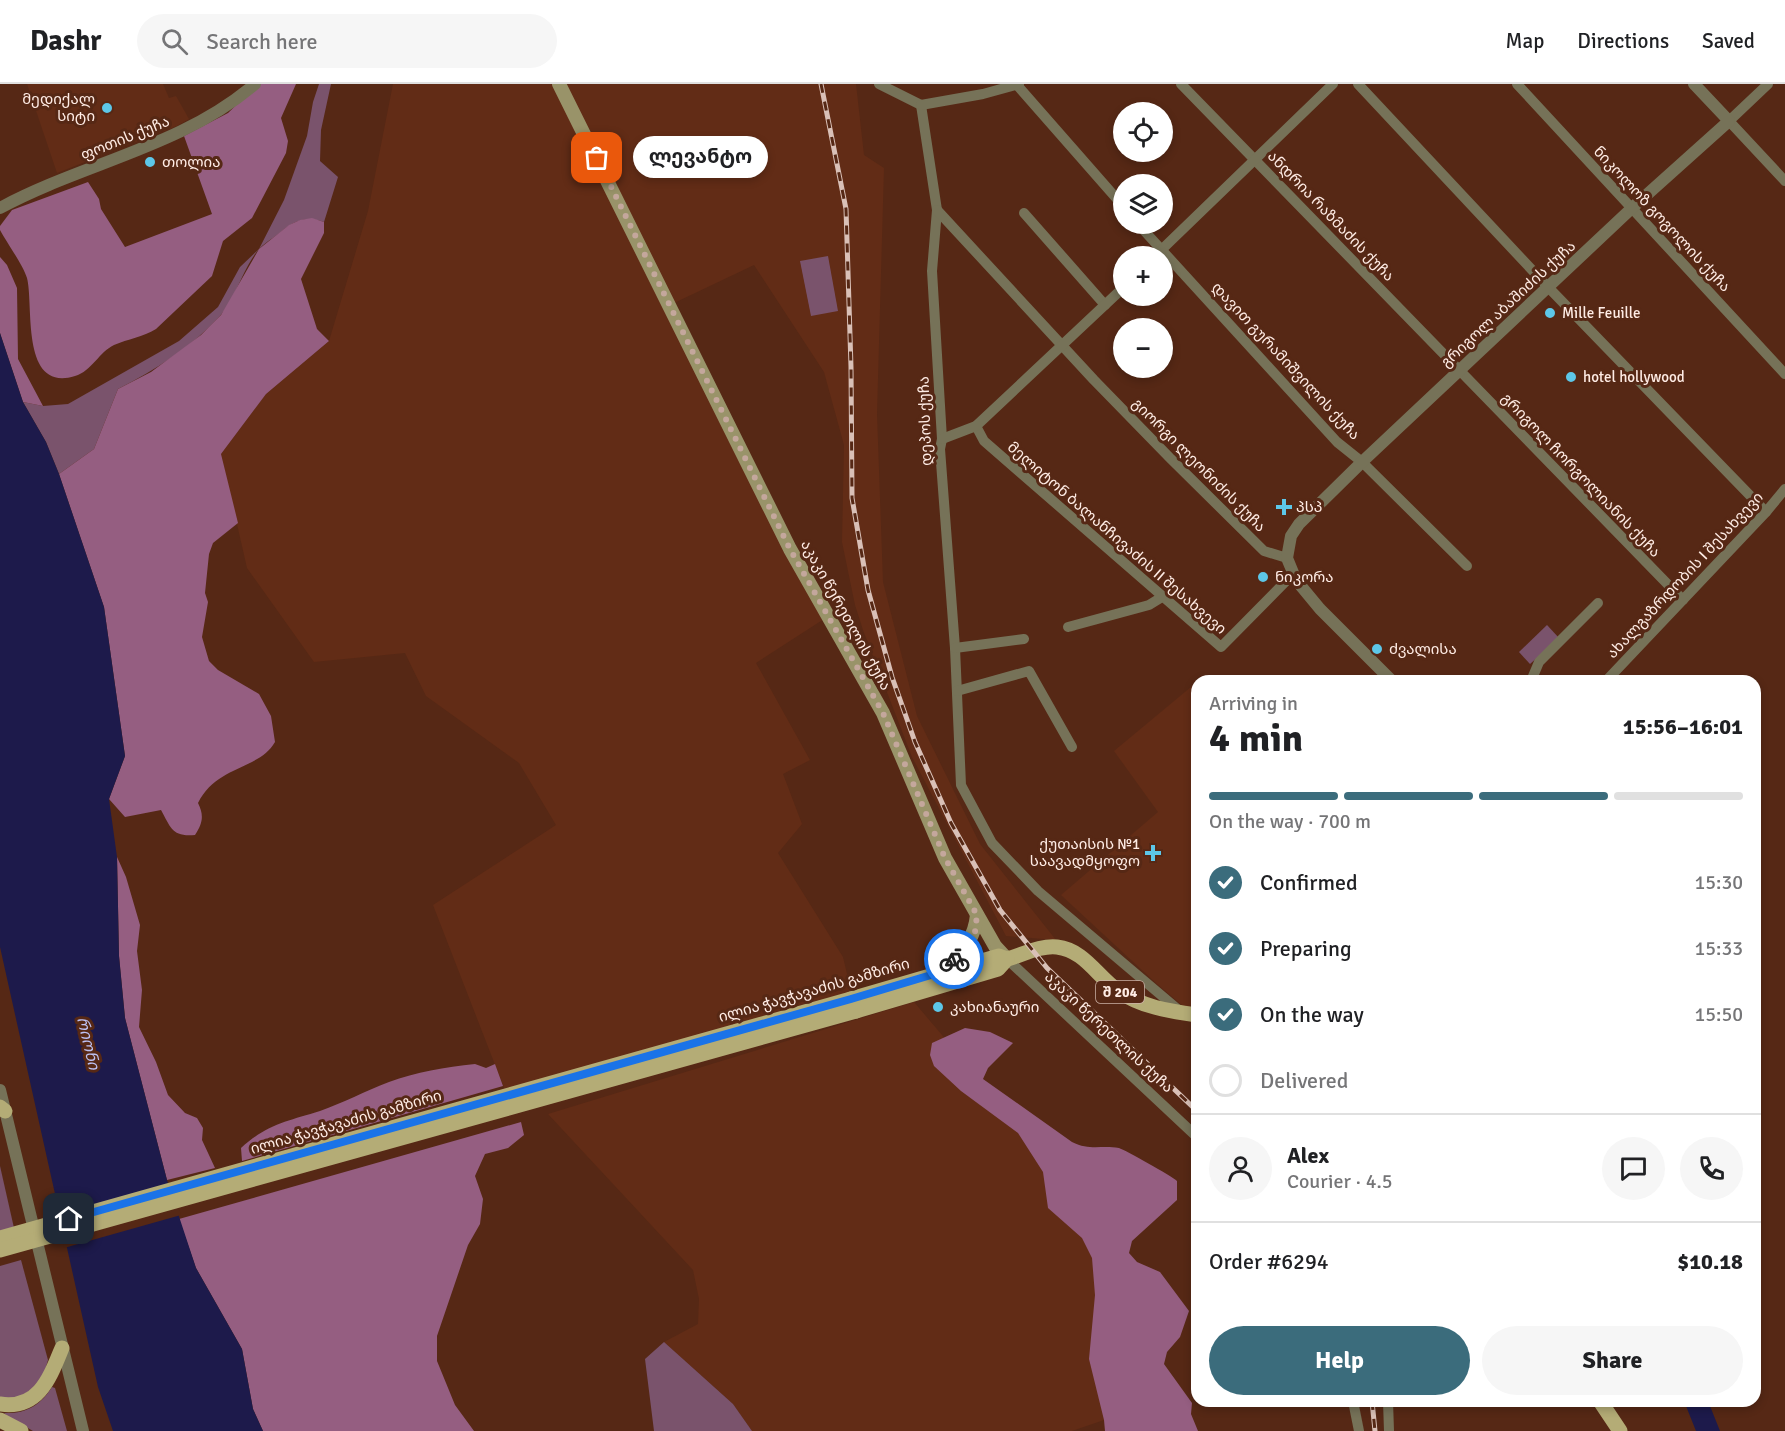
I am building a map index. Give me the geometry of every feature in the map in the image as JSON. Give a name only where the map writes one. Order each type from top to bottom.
[{"type":"main road","name":"აკაკი წერეთლის ქუჩა","points":[[559,84],[790,549],[883,713],[945,858],[994,946],[1007,959]]},
{"type":"main road","points":[[941,972],[969,942],[975,932],[977,915]]},
{"type":"main road","name":"შ 204","points":[[1007,959],[1048,948],[1063,949],[1080,956],[1118,991],[1160,1010],[1191,1014]]},
{"type":"main road","name":"ილია ჭავჭავაძის გამზირი","points":[[0,1238],[854,1005],[998,969],[1007,959],[999,956],[941,972],[854,1005],[0,1250]]},
{"type":"main road","points":[[0,1404],[16,1404],[30,1399],[43,1389],[62,1348]]},
{"type":"main road","points":[[1604,1407],[1619,1430]]},
{"type":"main road","points":[[0,1420],[21,1431]]},
{"type":"street","name":"ფოთის ქუჩა","points":[[0,208],[28,193],[184,130],[218,111],[255,84]]},
{"type":"street","points":[[879,84],[921,105],[982,89],[1018,85],[1113,194]]},
{"type":"street","name":"ანდრია რაზმაძის ქუჩა","points":[[1181,84],[1459,371]]},
{"type":"street","points":[[1165,246],[1333,84]]},
{"type":"street","points":[[1358,84],[1548,287],[1766,512]]},
{"type":"street","name":"ნიკოლოზ გოგოლის ქუჩა","points":[[1517,84],[1785,374]]},
{"type":"street","points":[[1694,84],[1785,181]]},
{"type":"street","name":"გრიგოლ აბაშიძის ქუჩა","points":[[1287,558],[1291,536],[1299,524],[1632,208],[1768,84]]},
{"type":"street","name":"დეპოს ქუჩა","points":[[921,105],[938,210],[932,271],[942,439],[940,449],[956,648],[961,785],[992,843],[1038,891],[1181,1012]]},
{"type":"street","name":"გიორგი ლეონიძის ქუჩა","points":[[938,210],[1094,380],[1170,458],[1264,551],[1287,558]]},
{"type":"street","points":[[1024,213],[1105,305]]},
{"type":"street","name":"დავით გურამიშვილის ქუჩა","points":[[1173,269],[1337,442],[1362,462],[1467,566]]},
{"type":"street","points":[[942,439],[976,426],[1113,297]]},
{"type":"street","name":"გრიგოლ ჩორგოლიანის ქუჩა","points":[[1459,371],[1683,600]]},
{"type":"street","name":"მელიტონ ბალანჩივაძის II შესახვევი","points":[[976,426],[984,441],[1221,647],[1293,574]]},
{"type":"street","name":"ახალგაზრდობის I შესახვევი","points":[[1612,675],[1785,489]]},
{"type":"street","points":[[1287,558],[1293,574],[1320,609],[1386,675]]},
{"type":"street","points":[[1068,627],[1149,605],[1162,597]]},
{"type":"street","points":[[1534,675],[1539,662],[1598,603]]},
{"type":"street","points":[[956,648],[1024,639]]},
{"type":"street","points":[[957,690],[1029,671],[1072,747]]},
{"type":"street","name":"აკაკი წერეთლის ქუჩა","points":[[1007,959],[1191,1131]]},
{"type":"street","points":[[0,1090],[83,1431]]},
{"type":"street","points":[[1354,1407],[1359,1431]]},
{"type":"street","points":[[1388,1407],[1389,1431]]},
{"type":"shaded area","points":[[27,84],[163,84],[169,98],[176,96],[189,119],[177,126],[57,173]]},
{"type":"shaded area","points":[[258,84],[296,84],[281,118],[288,141],[286,153],[252,218],[223,241],[212,276],[156,329],[109,348],[81,374],[57,378],[45,372],[37,360],[33,343],[27,278],[0,230],[0,226],[12,210],[88,182],[99,199],[101,209],[125,247],[212,214],[184,136],[228,113]]},
{"type":"shaded area","points":[[319,84],[331,84],[321,130],[320,161],[338,177],[324,222],[307,219],[297,222],[260,248],[249,263],[231,300],[220,316],[172,357],[118,389],[94,449],[59,474],[46,442],[23,402],[43,406],[68,404],[179,341],[218,307],[240,267],[259,249],[284,200],[307,136]]},
{"type":"shaded area","points":[[393,84],[856,84],[864,155],[884,168],[877,414],[883,582],[917,716],[980,844],[1056,940],[1006,936],[912,757],[855,605],[842,542],[844,445],[824,372],[754,265],[672,304],[824,619],[756,663],[810,760],[783,774],[802,824],[778,853],[843,957],[852,995],[506,1093],[433,905],[556,825],[519,763],[426,696],[405,653],[314,662],[247,568],[221,454],[266,394],[329,341],[368,211]]},
{"type":"shaded area","points":[[312,218],[324,222],[324,233],[301,279],[317,329],[329,341],[266,394],[221,454],[238,523],[213,543],[209,554],[205,593],[208,602],[202,637],[209,661],[218,670],[259,694],[271,716],[275,742],[259,758],[216,781],[198,803],[202,815],[198,831],[195,835],[181,834],[173,830],[161,810],[125,817],[109,799],[125,756],[104,607],[59,474],[94,449],[118,389],[151,372],[201,335],[221,315],[259,249],[289,225]]},
{"type":"shaded area","points":[[828,256],[838,311],[811,316],[800,261]]},
{"type":"shaded area","points":[[0,257],[7,265],[17,288],[18,359],[43,406],[23,402],[0,333]]},
{"type":"shaded area","points":[[1547,625],[1559,638],[1530,664],[1519,652]]},
{"type":"shaded area","name":"ქუთაისის №1 საავადმყოფო","points":[[1191,687],[1191,1007],[1183,1006],[1157,984],[1061,895],[1158,812],[1114,751]]},
{"type":"shaded area","points":[[117,857],[126,877],[140,925],[137,951],[142,990],[139,1027],[156,1062],[168,1095],[185,1113],[197,1118],[203,1128],[202,1140],[215,1168],[167,1180],[125,1018],[119,956]]},
{"type":"shaded area","points":[[914,1002],[981,1081],[1112,1255],[1104,1420],[1072,1431],[752,1431],[733,1404],[664,1342],[698,1324],[699,1299],[693,1270],[548,1114]]},
{"type":"shaded area","points":[[965,1028],[990,1032],[1013,1043],[988,1068],[983,1079],[1072,1142],[1090,1147],[1119,1148],[1177,1181],[1177,1200],[1132,1241],[1129,1253],[1137,1262],[1160,1272],[1189,1311],[1180,1337],[1167,1352],[1164,1364],[1191,1402],[1191,1414],[1198,1431],[1105,1431],[1089,1359],[1095,1295],[1092,1258],[1082,1238],[1048,1208],[1043,1172],[1018,1133],[961,1091],[934,1066],[930,1055],[932,1043]]},
{"type":"shaded area","points":[[475,1064],[486,1068],[495,1064],[503,1086],[242,1161],[241,1148],[278,1124],[329,1108],[399,1078],[431,1070]]},
{"type":"shaded area","points":[[521,1122],[524,1135],[508,1148],[485,1154],[475,1176],[483,1199],[480,1224],[468,1245],[437,1336],[437,1361],[455,1405],[474,1431],[263,1431],[253,1409],[242,1349],[196,1268],[179,1219]]},
{"type":"shaded area","points":[[0,1166],[14,1228],[0,1233]]},
{"type":"shaded area","points":[[21,1260],[48,1360],[41,1384],[16,1399],[0,1398],[0,1266]]},
{"type":"shaded area","points":[[664,1342],[733,1404],[752,1431],[654,1431],[645,1359]]},
{"type":"shaded area","points":[[52,1387],[55,1388],[67,1431],[33,1431],[4,1413],[19,1412],[32,1407],[43,1399]]},
{"type":"water","name":"რიონი","points":[[0,333],[23,402],[46,442],[59,474],[104,607],[125,756],[109,799],[117,857],[119,956],[125,1018],[167,1180],[196,1268],[242,1349],[253,1409],[263,1431],[113,1431],[98,1387],[0,947]]},
{"type":"water","points":[[1686,1407],[1710,1407],[1720,1431],[1696,1431]]},
{"type":"pier","points":[[172,1184],[181,1215],[64,1248],[57,1216]]},
{"type":"railway","points":[[821,84],[846,209],[852,498],[868,590],[892,677],[915,742],[951,823],[1000,910],[1047,968],[1191,1105]]},
{"type":"railway","points":[[1373,1407],[1375,1431]]},
{"type":"way so far","points":[[597,158],[790,549],[883,713],[931,828],[977,915],[975,932],[954,959]]},
{"type":"place","name":"მედიქალ სიტი","points":[[107,108]]},
{"type":"place","name":"ლევანტო","points":[[597,158]]},
{"type":"place","name":"თოლია","points":[[150,162]]},
{"type":"place","name":"Mille Feuille","points":[[1550,313]]},
{"type":"place","name":"hotel hollywood","points":[[1571,377]]},
{"type":"place","name":"პსპ","points":[[1284,507]]},
{"type":"place","name":"ნიკორა","points":[[1263,577]]},
{"type":"place","name":"ძვალისა","points":[[1377,649]]},
{"type":"place","name":"ქუთაისის №1 საავადმყოფო","points":[[1153,853]]},
{"type":"place","name":"კახიანაური","points":[[938,1007]]},
{"type":"route","points":[[69,1219],[851,999],[941,972],[954,959]]}]
